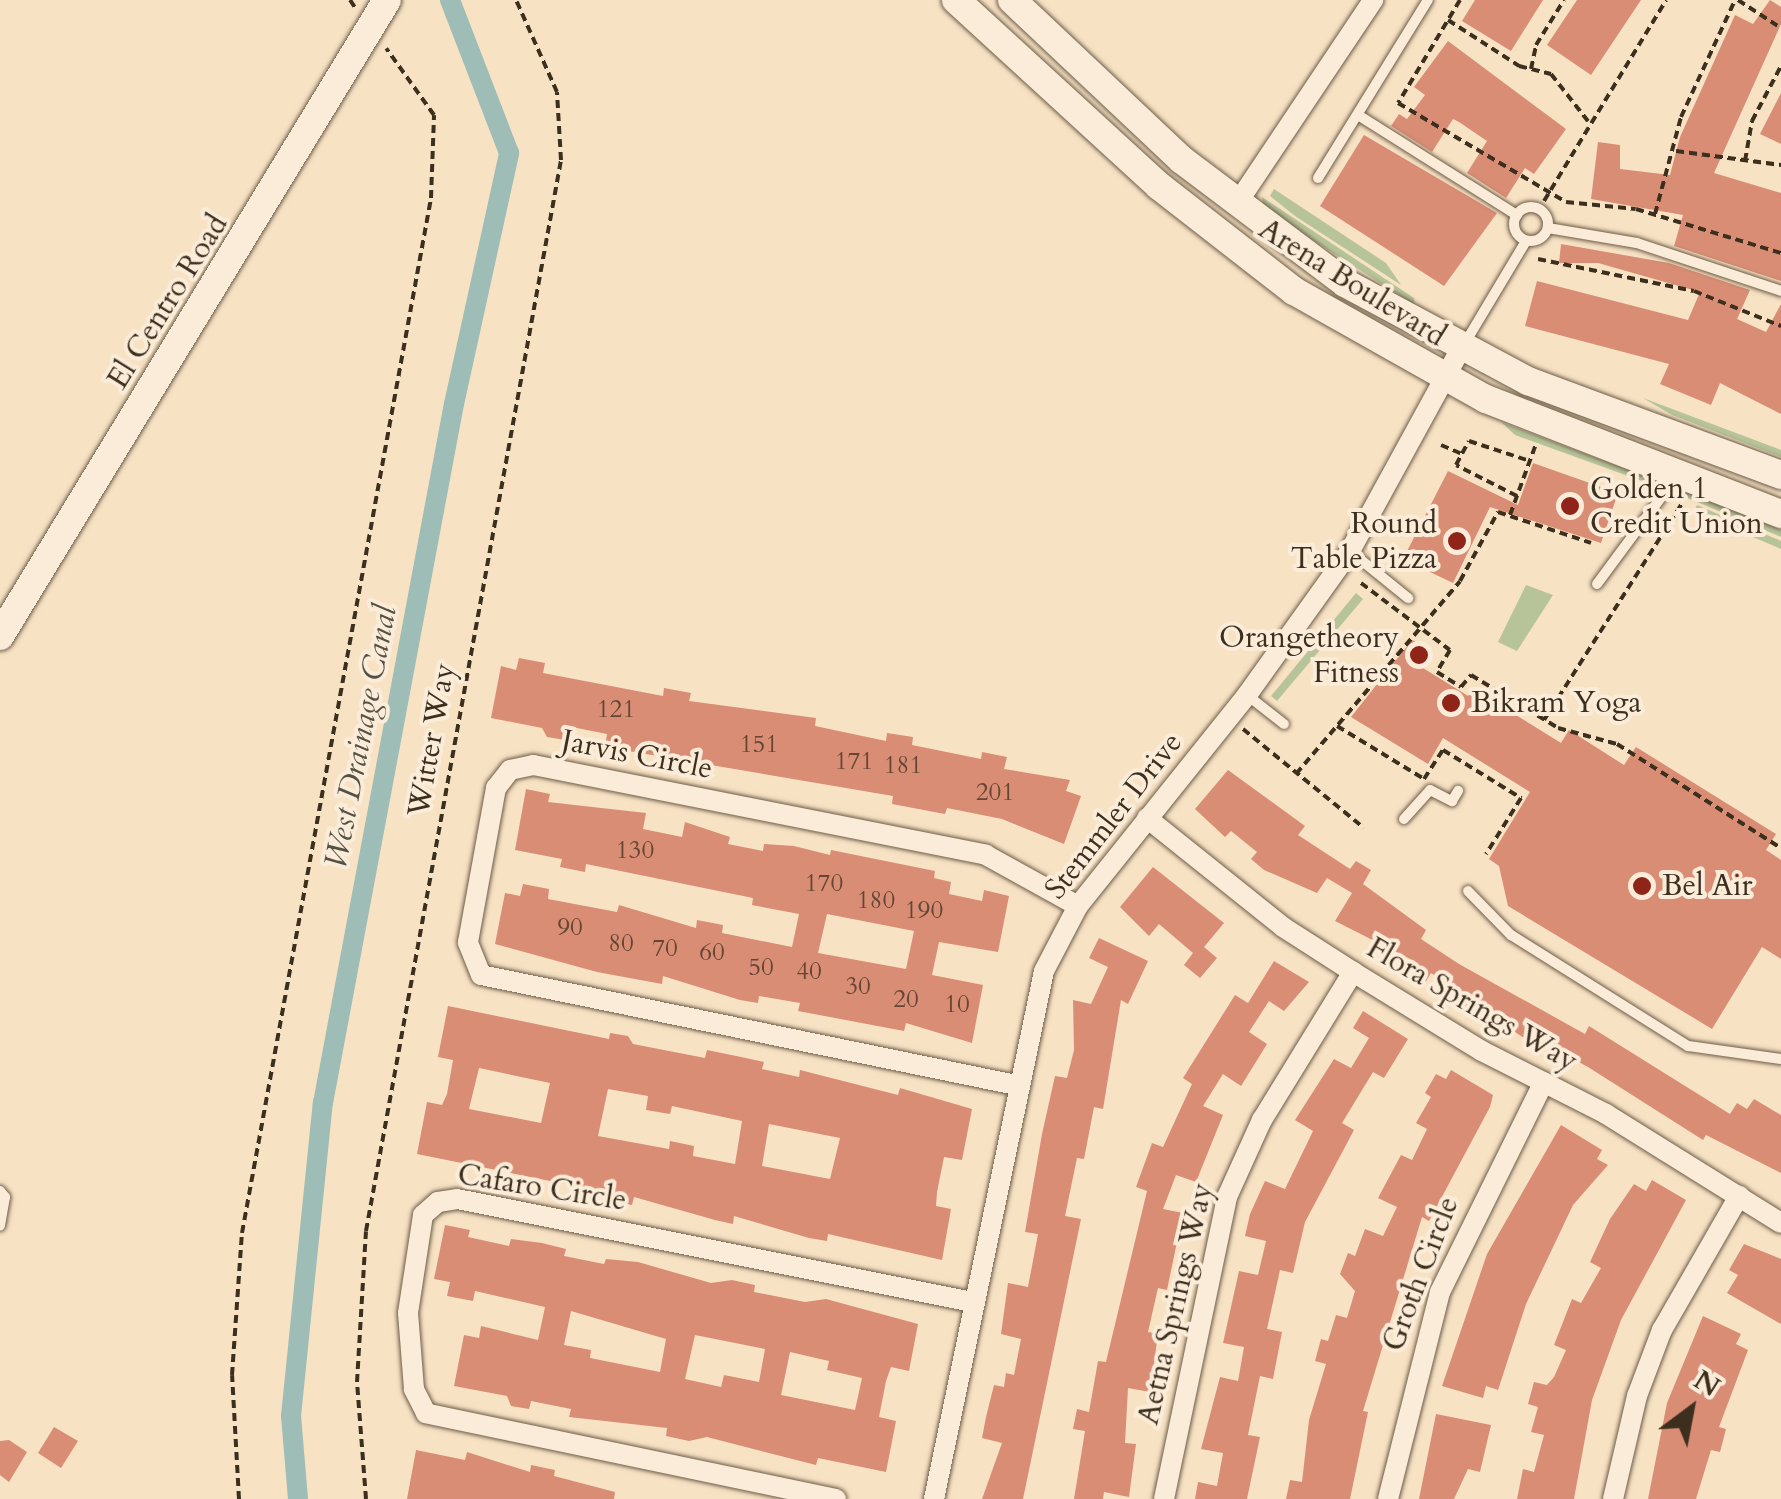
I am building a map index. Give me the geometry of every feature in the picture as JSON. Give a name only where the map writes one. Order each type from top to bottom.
[{"type":"main road","name":"El Centro Road","points":[[0,636],[387,0]]},
{"type":"main road","name":"Arena Boulevard","points":[[956,0],[1216,235],[1294,290],[1443,377],[1781,514]]},
{"type":"main road","name":"Arena Boulevard","points":[[1012,0],[1236,206],[1344,283],[1528,381],[1781,474]]},
{"type":"street","points":[[1236,206],[1369,1]]},
{"type":"street","name":"Stemmler Drive","points":[[934,1499],[1038,989],[1078,906],[1247,695],[1350,550],[1461,348]]},
{"type":"street","name":"Jarvis Circle","points":[[1016,1085],[481,976],[468,942],[496,788],[510,770],[534,765],[986,855],[1078,906]]},
{"type":"street","name":"Flora Springs Way","points":[[1147,818],[1283,927],[1353,972],[1781,1223]]},
{"type":"street","name":"Aetna Springs Way","points":[[1164,1499],[1227,1197],[1262,1120],[1353,972]]},
{"type":"street","name":"Groth Circle","points":[[1388,1499],[1440,1292],[1544,1082]]},
{"type":"street","points":[[1613,1499],[1638,1396],[1662,1330],[1738,1196]]},
{"type":"street","name":"Cafaro Circle","points":[[836,1499],[426,1413],[414,1389],[408,1313],[422,1215],[438,1202],[457,1199],[973,1302]]},
{"type":"lane","points":[[1318,178],[1428,0]]},
{"type":"lane","points":[[1358,115],[1517,215],[1539,209],[1548,228]]},
{"type":"lane","points":[[1517,215],[1515,229],[1526,241]]},
{"type":"lane","points":[[1461,348],[1526,241],[1542,237],[1548,228]]},
{"type":"lane","points":[[1548,228],[1637,243],[1781,291]]},
{"type":"lane","points":[[1597,584],[1665,492],[1669,468]]},
{"type":"lane","points":[[1350,550],[1408,598]]},
{"type":"lane","points":[[1247,695],[1284,724]]},
{"type":"lane","points":[[1404,819],[1430,790],[1452,801],[1458,792]]},
{"type":"lane","points":[[1468,891],[1512,935],[1688,1046],[1781,1059]]},
{"type":"lane","points":[[0,1191],[5,1197],[0,1226]]},
{"type":"path","name":"Witter Way","points":[[366,1499],[358,1382],[366,1231],[561,160],[558,92],[516,0]]},
{"type":"path","points":[[1460,0],[1398,103],[1566,202],[1655,214],[1781,254]]},
{"type":"path","points":[[1531,69],[1536,45],[1564,0]]},
{"type":"path","points":[[1544,201],[1588,121],[1666,0]]},
{"type":"path","points":[[1655,214],[1676,151],[1681,117],[1736,0],[1781,28]]},
{"type":"path","points":[[1448,20],[1531,69],[1551,74],[1567,87],[1588,121]]},
{"type":"path","points":[[239,1499],[232,1375],[242,1233],[431,198],[437,135],[416,82],[370,29]]},
{"type":"path","points":[[1745,161],[1752,121],[1781,66]]},
{"type":"path","points":[[1676,151],[1781,165]]},
{"type":"path","points":[[1538,259],[1694,291],[1781,326]]},
{"type":"path","points":[[1517,496],[1456,465],[1469,441],[1530,461]]},
{"type":"path","points":[[1510,516],[1536,444]]},
{"type":"path","points":[[1441,445],[1462,454]]},
{"type":"path","points":[[1544,720],[1685,499]]},
{"type":"path","points":[[1296,774],[1460,581],[1498,512],[1591,542]]},
{"type":"path","points":[[1360,583],[1450,650],[1438,672],[1461,688],[1471,675],[1544,720],[1617,744],[1781,848]]},
{"type":"path","points":[[1239,726],[1364,828]]},
{"type":"path","points":[[1337,726],[1424,779],[1444,750],[1521,798],[1486,854]]},
{"type":"path","points":[[1493,846],[1501,830]]},
{"type":"green space","points":[[1274,189],[1386,263],[1401,285],[1295,216],[1270,196]]},
{"type":"green space","points":[[1262,197],[1414,298],[1415,305],[1289,225],[1263,205]]},
{"type":"green space","points":[[1643,398],[1781,450],[1781,457],[1672,415]]},
{"type":"green space","points":[[1501,422],[1652,479],[1653,485],[1515,435]]},
{"type":"green space","points":[[1682,489],[1781,530],[1781,537],[1678,494]]},
{"type":"green space","points":[[1697,505],[1781,541],[1781,549],[1694,512]]},
{"type":"green space","points":[[1526,585],[1553,595],[1517,651],[1498,642]]},
{"type":"green space","points":[[1356,593],[1363,599],[1277,701],[1271,696]]},
{"type":"building","points":[[1475,0],[1543,0],[1511,51],[1462,21]]},
{"type":"building","points":[[1577,0],[1641,0],[1591,75],[1547,45]]},
{"type":"building","points":[[1770,0],[1781,7],[1781,24],[1714,173],[1781,193],[1781,281],[1674,246],[1683,215],[1591,199],[1598,142],[1620,145],[1620,169],[1670,175],[1680,137],[1735,15],[1753,24]]},
{"type":"building","points":[[1448,41],[1566,129],[1534,174],[1525,168],[1506,198],[1467,173],[1487,141],[1459,122],[1453,119],[1432,152],[1391,126],[1399,114],[1407,119],[1425,95],[1414,87]]},
{"type":"building","points":[[1781,93],[1781,144],[1760,134]]},
{"type":"building","points":[[1364,135],[1497,213],[1444,286],[1320,206]]},
{"type":"building","points":[[1561,244],[1669,263],[1750,290],[1737,319],[1766,332],[1781,304],[1781,414],[1720,383],[1711,405],[1660,384],[1669,364],[1525,326],[1537,281],[1688,320],[1700,292],[1598,263],[1559,263]]},
{"type":"building","points":[[1533,463],[1618,493],[1601,543],[1490,507],[1453,583],[1403,559],[1448,471],[1518,505]]},
{"type":"building","name":"Bel Air","points":[[1412,640],[1432,650],[1423,668],[1468,696],[1473,688],[1561,743],[1569,730],[1624,765],[1636,747],[1776,834],[1766,850],[1781,860],[1781,959],[1762,947],[1712,1029],[1508,906],[1499,866],[1489,859],[1530,792],[1443,738],[1428,764],[1351,717]]},
{"type":"building","points":[[519,658],[545,663],[543,673],[663,696],[664,688],[691,693],[689,701],[816,718],[815,726],[886,741],[887,733],[913,737],[912,745],[981,759],[982,752],[1007,757],[1004,769],[1070,780],[1066,791],[1081,796],[1064,844],[1002,819],[947,808],[945,814],[892,804],[893,796],[605,747],[607,734],[567,726],[565,740],[547,737],[542,728],[491,718],[501,666],[516,670]]},
{"type":"building","points":[[1228,770],[1305,826],[1298,835],[1350,869],[1356,861],[1371,870],[1363,884],[1426,930],[1421,939],[1459,964],[1585,1034],[1589,1026],[1730,1114],[1737,1103],[1747,1109],[1754,1099],[1781,1115],[1781,1173],[1706,1135],[1703,1140],[1588,1067],[1547,1045],[1544,1051],[1474,1005],[1470,1012],[1454,1002],[1460,991],[1431,973],[1425,983],[1409,973],[1416,962],[1335,921],[1352,893],[1327,878],[1317,893],[1264,870],[1251,859],[1257,852],[1231,831],[1225,837],[1195,809]]},
{"type":"building","points":[[526,789],[550,794],[548,802],[646,813],[643,829],[682,837],[685,822],[730,837],[728,844],[763,851],[764,844],[794,846],[830,855],[831,850],[935,871],[934,878],[951,882],[949,894],[982,901],[984,890],[1009,896],[998,952],[939,942],[932,975],[983,985],[972,1043],[906,1023],[904,1031],[798,1011],[800,1003],[759,996],[758,1003],[740,1000],[663,976],[662,984],[597,972],[495,944],[505,893],[520,896],[523,884],[549,889],[548,899],[617,912],[619,905],[696,928],[697,920],[723,925],[722,933],[792,947],[799,914],[752,905],[753,898],[586,864],[585,872],[560,867],[562,859],[515,850]],"holes":[[[827,914],[914,931],[906,969],[818,953]]]},
{"type":"building","points":[[1153,867],[1224,923],[1204,947],[1217,958],[1200,978],[1184,965],[1193,953],[1159,924],[1149,936],[1120,907]]},
{"type":"building","points":[[1099,938],[1148,961],[1128,1004],[1121,1000],[1103,1109],[1094,1107],[1084,1159],[1077,1158],[1065,1216],[1081,1219],[1023,1499],[982,1499],[1002,1443],[982,1438],[986,1417],[994,1385],[1004,1387],[1006,1373],[1014,1375],[1021,1339],[1001,1334],[1008,1283],[1028,1287],[1038,1234],[1025,1232],[1042,1134],[1055,1076],[1067,1078],[1074,1050],[1073,1000],[1091,1004],[1108,967],[1089,958]]},
{"type":"building","points":[[1274,961],[1309,982],[1284,1011],[1269,1001],[1249,1032],[1267,1044],[1241,1086],[1223,1074],[1203,1106],[1223,1115],[1196,1182],[1176,1175],[1163,1209],[1183,1213],[1167,1290],[1158,1288],[1148,1332],[1158,1334],[1150,1392],[1128,1388],[1125,1443],[1136,1444],[1129,1497],[1104,1492],[1103,1499],[1074,1499],[1085,1431],[1073,1429],[1077,1409],[1089,1412],[1098,1361],[1106,1362],[1147,1191],[1136,1187],[1152,1143],[1163,1147],[1192,1084],[1183,1078],[1235,995],[1248,1003]]},
{"type":"building","points":[[448,1006],[609,1039],[610,1033],[628,1036],[633,1044],[705,1058],[707,1050],[764,1062],[762,1069],[799,1077],[800,1070],[898,1095],[900,1088],[972,1109],[962,1160],[944,1157],[937,1192],[936,1206],[951,1209],[942,1260],[828,1234],[827,1241],[809,1238],[734,1216],[733,1224],[634,1197],[632,1205],[615,1202],[578,1192],[580,1187],[417,1154],[427,1102],[442,1105],[447,1094],[453,1060],[438,1057]],"holes":[[[479,1068],[550,1083],[541,1123],[469,1109]],[[608,1089],[648,1096],[646,1110],[670,1114],[672,1106],[742,1121],[735,1164],[693,1156],[694,1146],[670,1141],[669,1149],[598,1136]],[[769,1124],[840,1138],[830,1179],[762,1166]]]},
{"type":"building","points":[[1363,1011],[1408,1039],[1384,1078],[1373,1072],[1342,1123],[1354,1130],[1305,1222],[1293,1273],[1280,1270],[1267,1329],[1282,1332],[1273,1379],[1260,1376],[1248,1435],[1260,1437],[1247,1499],[1195,1499],[1198,1482],[1217,1486],[1223,1453],[1201,1449],[1220,1377],[1238,1381],[1244,1347],[1223,1343],[1239,1271],[1258,1275],[1266,1241],[1245,1236],[1250,1214],[1265,1181],[1285,1189],[1313,1131],[1295,1120],[1334,1059],[1351,1068],[1369,1038],[1353,1028]]},
{"type":"building","points":[[1451,1070],[1493,1095],[1429,1221],[1422,1217],[1363,1411],[1368,1412],[1350,1499],[1286,1499],[1290,1480],[1302,1482],[1309,1420],[1326,1364],[1315,1361],[1321,1339],[1328,1341],[1336,1315],[1347,1318],[1355,1291],[1340,1274],[1348,1253],[1355,1256],[1365,1229],[1383,1236],[1397,1207],[1378,1198],[1401,1155],[1412,1160],[1427,1129],[1416,1123],[1431,1097],[1425,1093],[1436,1074],[1446,1079]]},
{"type":"building","points":[[1561,1125],[1602,1150],[1597,1159],[1608,1165],[1573,1205],[1526,1304],[1498,1390],[1486,1386],[1483,1398],[1442,1386],[1487,1254]]},
{"type":"building","points":[[1652,1180],[1686,1200],[1621,1320],[1592,1400],[1574,1499],[1517,1499],[1523,1469],[1534,1472],[1544,1435],[1531,1432],[1538,1407],[1528,1404],[1534,1382],[1547,1385],[1554,1377],[1566,1350],[1554,1345],[1572,1299],[1581,1303],[1601,1268],[1590,1262],[1610,1219],[1634,1184],[1646,1191]]},
{"type":"building","points":[[445,1225],[470,1230],[468,1237],[509,1246],[511,1239],[542,1243],[566,1249],[564,1256],[604,1264],[606,1259],[638,1262],[711,1283],[732,1280],[755,1285],[754,1292],[805,1302],[826,1299],[918,1324],[909,1371],[891,1367],[886,1381],[879,1417],[896,1421],[886,1472],[818,1458],[816,1465],[707,1437],[689,1441],[666,1436],[667,1428],[569,1417],[571,1409],[531,1401],[529,1409],[511,1406],[507,1396],[454,1386],[464,1335],[479,1338],[481,1326],[538,1340],[545,1307],[475,1291],[473,1301],[447,1296],[450,1282],[434,1279]],"holes":[[[571,1311],[666,1339],[660,1372],[590,1358],[591,1350],[564,1345]],[[695,1335],[765,1349],[759,1382],[724,1375],[721,1387],[685,1379]],[[790,1352],[829,1361],[827,1370],[862,1378],[855,1410],[781,1395]]]},
{"type":"building","points":[[1744,1244],[1781,1259],[1781,1324],[1727,1293],[1738,1275],[1729,1270]]},
{"type":"building","points":[[1703,1316],[1741,1334],[1736,1344],[1748,1350],[1719,1427],[1726,1429],[1720,1452],[1711,1450],[1696,1499],[1648,1499],[1667,1403]]},
{"type":"building","points":[[1436,1414],[1491,1425],[1480,1472],[1468,1469],[1454,1499],[1419,1499]]},
{"type":"building","points":[[54,1427],[78,1441],[61,1468],[38,1453]]},
{"type":"building","points":[[9,1440],[27,1452],[9,1482],[0,1475],[0,1441]]},
{"type":"building","points":[[416,1450],[465,1460],[467,1452],[530,1472],[531,1465],[555,1470],[554,1476],[615,1492],[614,1499],[407,1499]]},
{"type":"waterway","name":"West Drainage Canal","points":[[298,1499],[291,1416],[323,1103],[454,404],[509,153],[450,0]]},
{"type":"place","name":"Golden 1 Credit Union","points":[[1570,506]]},
{"type":"place","name":"Round Table Pizza","points":[[1457,541]]},
{"type":"place","name":"Orangetheory Fitness","points":[[1419,655]]},
{"type":"place","name":"Bikram Yoga","points":[[1451,703]]},
{"type":"place","name":"Bel Air","points":[[1642,886]]}]
